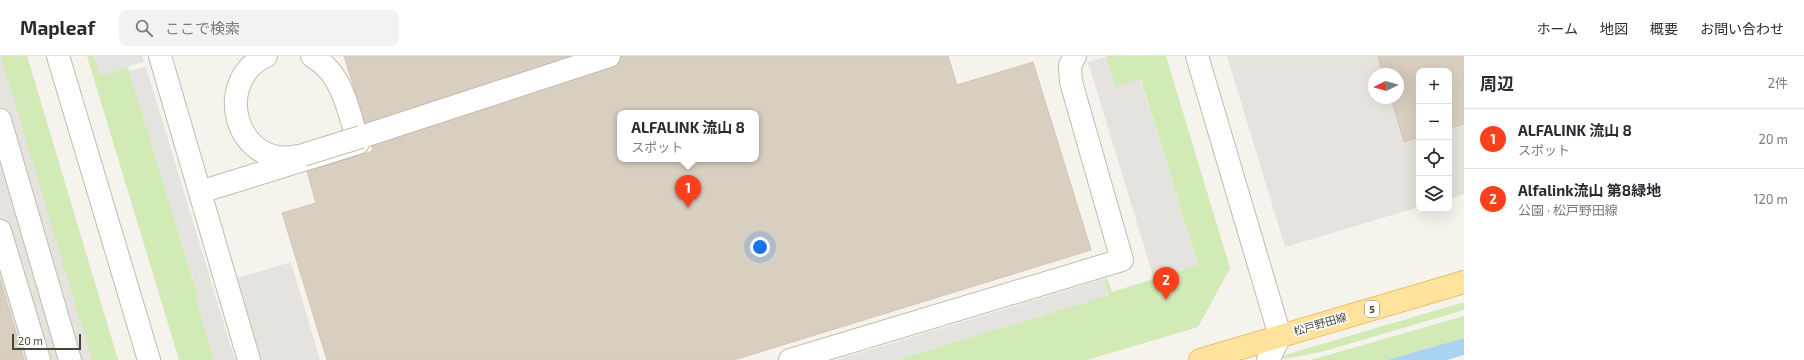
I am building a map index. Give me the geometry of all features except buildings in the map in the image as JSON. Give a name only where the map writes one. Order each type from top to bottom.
[{"type":"main road","name":"松戸野田線","points":[[1200,360],[1464,282]]},
{"type":"street","points":[[58,56],[149,360]]},
{"type":"street","points":[[160,56],[249,360]]},
{"type":"street","points":[[266,56],[259,60],[246,72],[238,88],[235,106],[239,124],[248,140],[262,152],[276,157],[291,158],[610,56]]},
{"type":"street","points":[[200,192],[358,143],[347,105],[340,89],[328,68],[312,56]]},
{"type":"street","points":[[790,360],[1122,260],[1071,82],[1070,66],[1075,56]]},
{"type":"street","points":[[1197,56],[1280,336],[1268,360]]},
{"type":"street","points":[[0,120],[70,360]]},
{"type":"street","points":[[0,231],[39,360]]},
{"type":"shaded area","points":[[0,56],[27,56],[118,360],[0,360]]},
{"type":"shaded area","points":[[94,56],[142,56],[144,62],[100,75]]},
{"type":"shaded area","points":[[1227,56],[1464,56],[1464,194],[1452,198],[1452,68],[1416,68],[1416,208],[1285,247]]},
{"type":"shaded area","points":[[1106,57],[1115,87],[1140,79],[1198,265],[1154,279],[1088,62]]},
{"type":"shaded area","points":[[146,67],[235,360],[214,360],[196,297],[198,296],[129,71]]},
{"type":"shaded area","points":[[291,262],[320,360],[261,360],[237,278]]},
{"type":"shaded area","points":[[1104,279],[1109,295],[896,360],[836,360]]},
{"type":"green space","points":[[1,56],[27,56],[118,360],[92,360]]},
{"type":"green space","points":[[87,56],[94,56],[100,75],[128,67],[198,297],[196,297],[214,360],[179,360]]},
{"type":"green space","points":[[1166,56],[1230,268],[1198,327],[1087,360],[896,360],[1109,295],[1104,279],[1107,278],[1112,292],[1198,265],[1141,80],[1115,87],[1106,57]]},
{"type":"green space","points":[[1464,302],[1464,310],[1325,351],[1284,359],[1278,357]]},
{"type":"green space","points":[[1464,316],[1464,338],[1387,360],[1311,360]]},
{"type":"water","points":[[1464,338],[1464,355],[1447,360],[1387,360]]},
{"type":"place","name":"ALFALINK 流山 8","points":[[688,208]]},
{"type":"place","name":"Alfalink流山 第8緑地","points":[[1166,300]]}]
